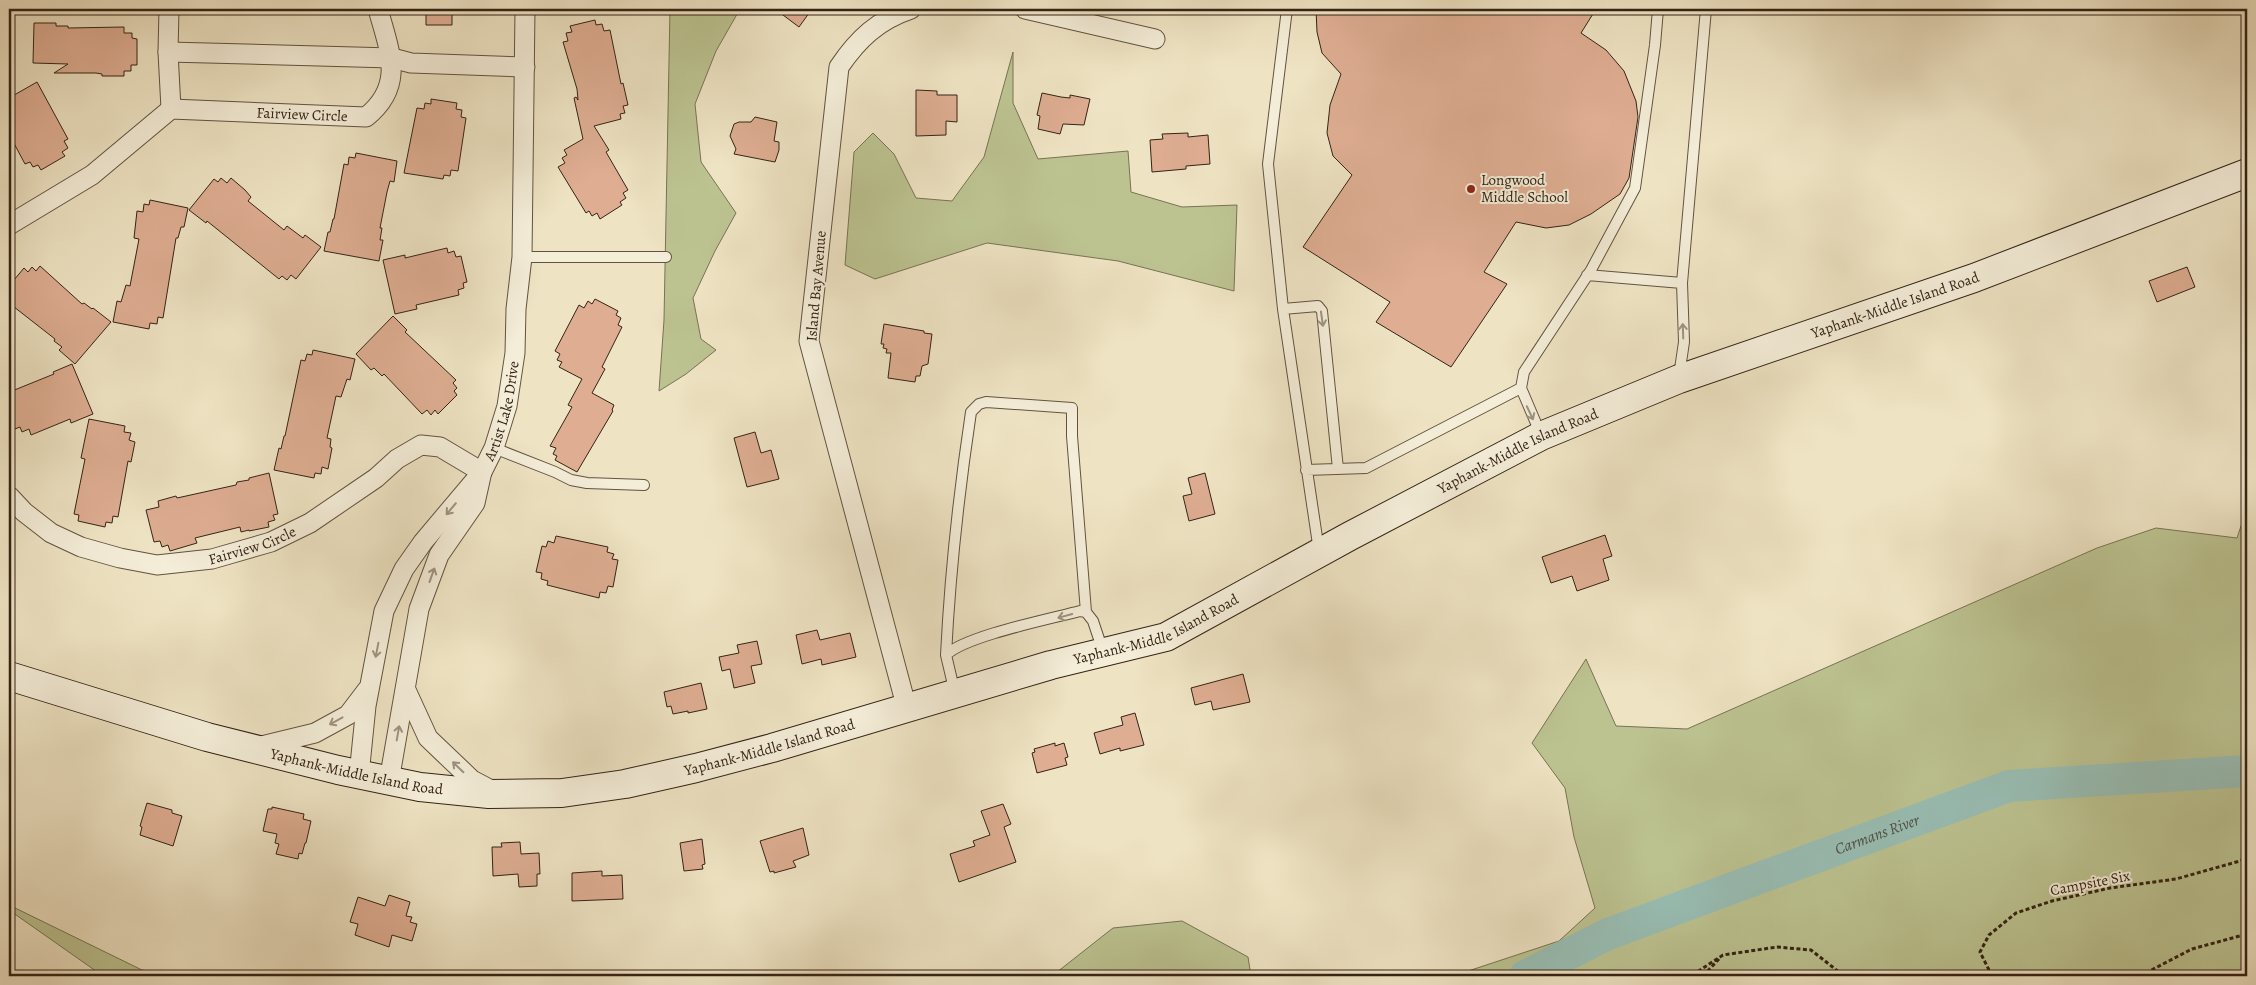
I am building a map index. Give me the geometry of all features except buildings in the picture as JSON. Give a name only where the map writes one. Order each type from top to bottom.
[{"type":"main road","name":"Yaphank-Middle Island Road","points":[[9,676],[141,718],[250,749],[359,775],[420,787],[498,794],[562,793],[625,784],[772,748],[1103,652],[1166,637],[1319,553],[1541,436],[1679,380],[1974,278],[2247,173]]},
{"type":"street","points":[[9,225],[92,175],[172,109],[168,52],[169,9]]},
{"type":"street","name":"Fairview Circle","points":[[172,109],[366,117],[376,109],[386,95],[391,81],[392,58],[378,9]]},
{"type":"street","name":"Artist Lake Drive","points":[[359,775],[370,687],[384,612],[404,569],[423,542],[482,472],[494,448],[507,406],[522,257],[525,9]]},
{"type":"street","name":"Island Bay Avenue","points":[[907,709],[809,341],[838,68],[848,53],[876,24],[911,9]]},
{"type":"street","points":[[1025,9],[1155,39]]},
{"type":"street","points":[[168,52],[392,58],[411,64],[525,67]]},
{"type":"street","name":"Fairview Circle","points":[[9,496],[24,512],[51,534],[91,550],[158,565],[212,560],[271,542],[310,523],[376,478],[397,459],[421,446],[440,447],[482,472]]},
{"type":"street","points":[[389,781],[419,609],[439,555],[475,503],[482,472]]},
{"type":"street","points":[[250,749],[315,733],[348,715],[370,687]]},
{"type":"street","points":[[405,689],[428,738],[472,780],[498,794]]},
{"type":"lane","points":[[1287,9],[1268,164],[1283,309],[1319,553]]},
{"type":"lane","points":[[1541,436],[1521,388],[1524,372],[1587,275],[1635,188],[1655,45],[1658,9]]},
{"type":"lane","points":[[1679,380],[1684,342],[1682,282],[1706,9]]},
{"type":"lane","points":[[522,257],[666,257]]},
{"type":"lane","points":[[1587,275],[1682,282]]},
{"type":"lane","points":[[1283,309],[1318,306],[1322,312],[1338,469]]},
{"type":"lane","points":[[1306,470],[1366,468],[1521,388]]},
{"type":"lane","points":[[955,694],[946,655],[949,597],[962,468],[970,412],[979,404],[986,402],[1072,408],[1072,436],[1086,612],[1093,621],[1103,652]]},
{"type":"lane","points":[[494,448],[571,480],[587,483],[644,485]]},
{"type":"lane","points":[[946,655],[953,648],[973,640],[1086,612]]},
{"type":"path","name":"Campsite Six","points":[[1992,976],[1980,952],[1989,935],[2016,913],[2052,901],[2110,888],[2176,879],[2247,859]]},
{"type":"path","points":[[2140,976],[2192,949],[2247,934]]},
{"type":"path","points":[[1602,976],[1613,973],[1697,972],[1723,955],[1777,947],[1811,950],[1844,976]]},
{"type":"path","points":[[1703,976],[1723,955]]},
{"type":"green space","points":[[670,9],[740,9],[716,51],[695,104],[701,162],[736,213],[715,251],[693,298],[701,339],[716,350],[686,374],[659,391],[664,320]]},
{"type":"green space","points":[[1013,52],[1013,103],[1038,159],[1128,151],[1131,192],[1182,207],[1237,205],[1234,291],[1118,261],[987,243],[875,279],[845,265],[854,152],[873,133],[894,154],[916,198],[952,201],[984,157]]},
{"type":"green space","points":[[2247,508],[2247,976],[1453,976],[1559,941],[1595,908],[1574,837],[1565,788],[1532,743],[1586,659],[1616,726],[1687,729],[2097,548],[2156,528],[2237,538]]},
{"type":"green space","points":[[9,905],[142,970],[169,976],[103,976],[9,910]]},
{"type":"green space","points":[[1182,921],[1248,957],[1251,976],[1052,976],[1113,928]]},
{"type":"waterway","name":"Carmans River","points":[[1525,976],[1608,934],[2009,786],[2247,771]]},
{"type":"place","name":"Longwood Middle School","points":[[1471,189]]}]
